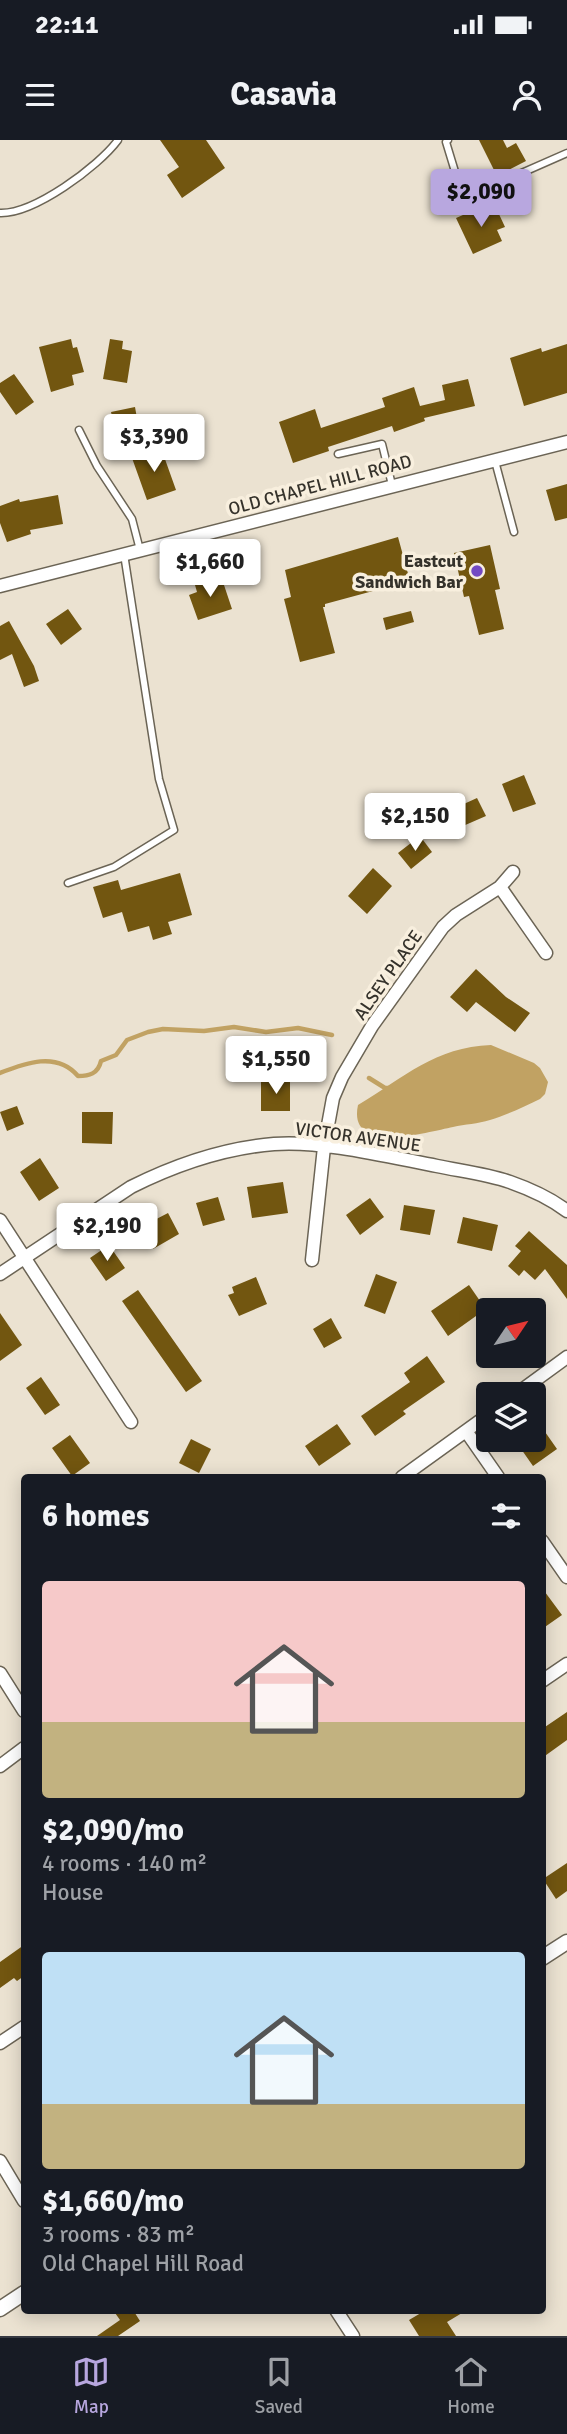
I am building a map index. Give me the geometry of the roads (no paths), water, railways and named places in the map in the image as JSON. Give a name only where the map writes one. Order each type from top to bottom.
[{"type":"street","name":"OLD CHAPEL HILL ROAD","points":[[0,586],[567,442]]},
{"type":"street","name":"ALSEY PLACE","points":[[312,1260],[324,1147],[333,1098],[342,1077],[372,1026],[443,927],[456,915],[500,887],[513,872]]},
{"type":"street","points":[[500,887],[546,953]]},
{"type":"street","name":"VICTOR AVENUE","points":[[0,1274],[153,1175],[198,1160],[248,1148],[282,1144],[391,1157],[497,1178],[540,1194],[567,1211]]},
{"type":"street","points":[[0,1220],[131,1422]]},
{"type":"street","points":[[533,1382],[567,1357]]},
{"type":"street","points":[[406,1474],[476,1424]]},
{"type":"street","points":[[466,1431],[496,1474]]},
{"type":"street","points":[[546,1547],[567,1577]]},
{"type":"street","points":[[546,1678],[567,1664]]},
{"type":"street","points":[[0,1673],[21,1706]]},
{"type":"street","points":[[0,1766],[21,1750]]},
{"type":"street","points":[[546,1955],[567,1942]]},
{"type":"street","points":[[0,2043],[21,2028]]},
{"type":"street","points":[[0,2161],[21,2197]]},
{"type":"street","points":[[0,2309],[21,2295]]},
{"type":"street","points":[[339,2314],[353,2336]]},
{"type":"lane","points":[[0,213],[8,213],[46,197],[75,180],[117,140]]},
{"type":"lane","points":[[448,140],[446,142],[460,188],[467,194],[474,194],[567,153]]},
{"type":"lane","points":[[79,430],[97,466],[132,519],[140,550]]},
{"type":"lane","points":[[338,454],[382,444],[391,485]]},
{"type":"lane","points":[[495,459],[514,533]]},
{"type":"lane","points":[[68,883],[114,867],[174,830],[159,779],[124,554]]},
{"type":"waterway","points":[[0,1073],[30,1063],[51,1061],[70,1068],[78,1076],[89,1075],[98,1069],[101,1061],[116,1055],[127,1040],[163,1029],[204,1031],[234,1027],[266,1032],[298,1028],[332,1035]]},
{"type":"waterway","points":[[369,1078],[385,1088],[390,1088]]},
{"type":"place","name":"Eastcut Sandwich Bar","points":[[477,571]]}]
